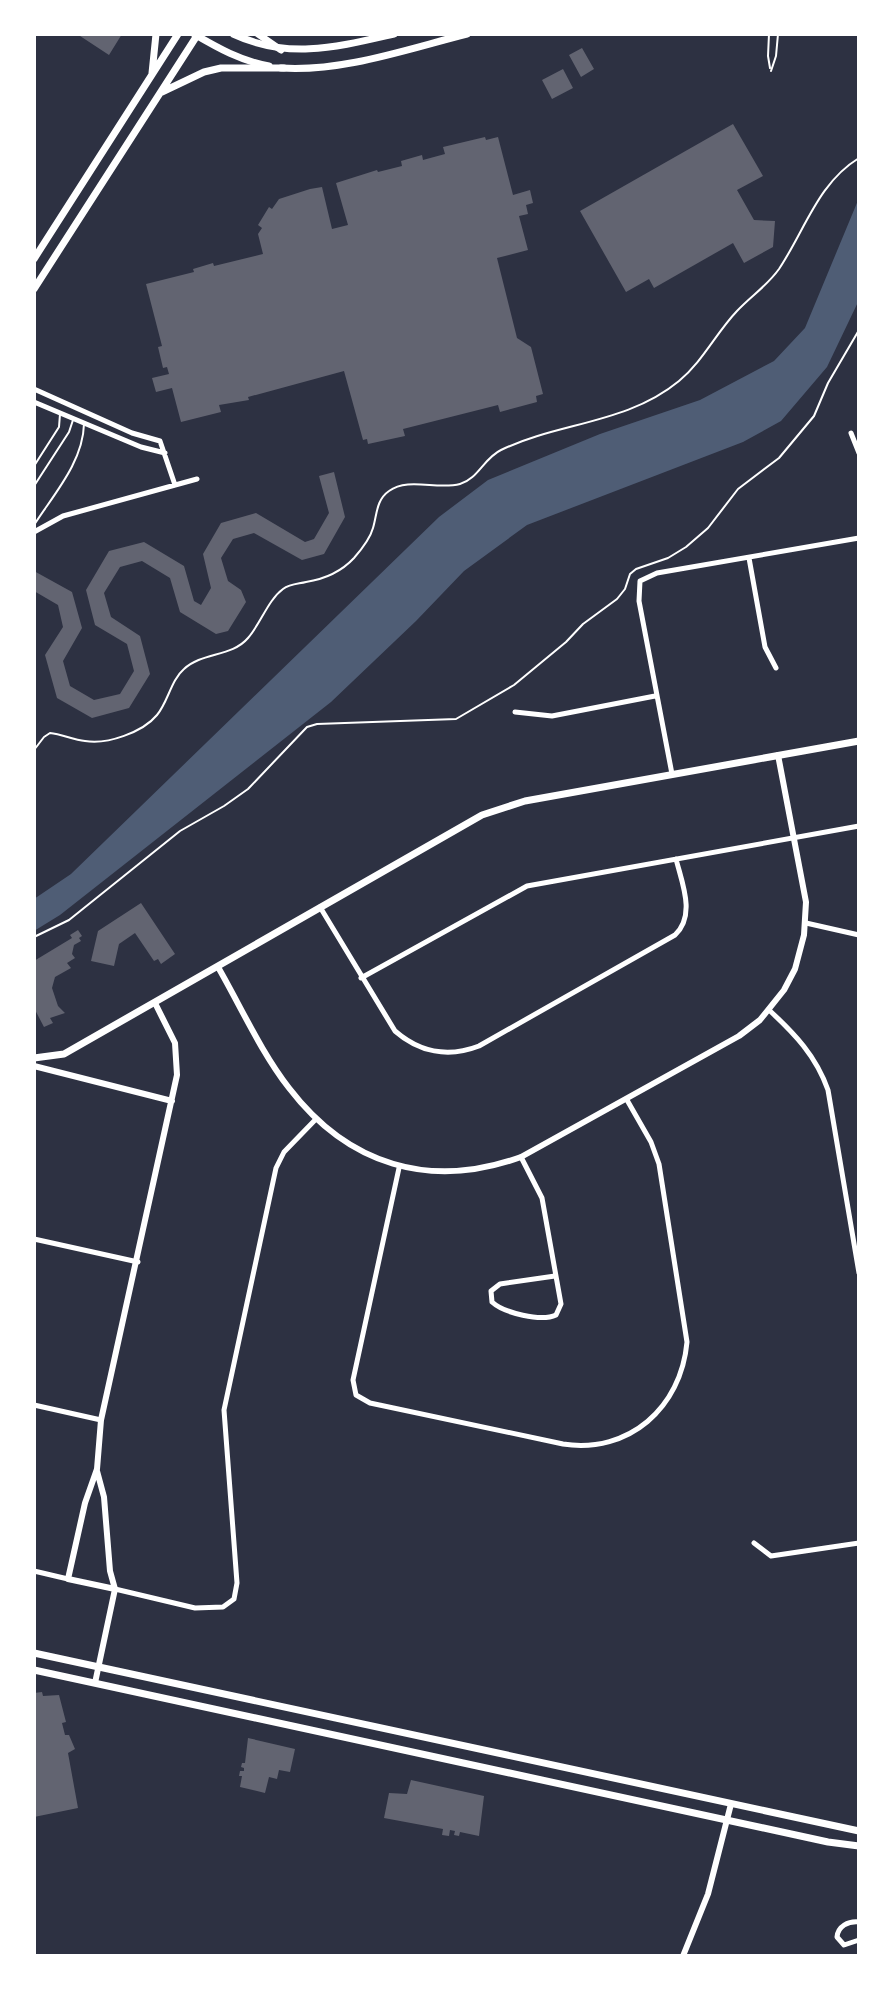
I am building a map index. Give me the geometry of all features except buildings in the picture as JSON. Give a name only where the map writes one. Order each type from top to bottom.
[{"type":"main road","points":[[152,75],[156,34]]},
{"type":"main road","points":[[34,259],[178,34]]},
{"type":"main road","points":[[34,289],[196,34],[221,50],[254,63],[284,68]]},
{"type":"main road","points":[[233,34],[281,50],[344,45],[394,34]]},
{"type":"main road","points":[[258,34],[281,50]]},
{"type":"main road","points":[[160,93],[204,72],[221,68],[309,68],[351,63],[467,34]]},
{"type":"main road","points":[[34,1058],[64,1054],[438,839],[495,810],[525,801],[859,741]]},
{"type":"main road","points":[[34,1653],[859,1831]]},
{"type":"main road","points":[[34,1670],[828,1842],[859,1846]]},
{"type":"street","points":[[34,389],[132,433],[160,441],[175,485]]},
{"type":"street","points":[[34,402],[141,447],[165,453]]},
{"type":"street","points":[[73,406],[73,419]]},
{"type":"street","points":[[851,433],[859,453]]},
{"type":"street","points":[[34,532],[63,516],[197,479]]},
{"type":"street","points":[[672,774],[639,601],[640,581],[657,573],[859,538]]},
{"type":"street","points":[[749,558],[765,647],[776,668]]},
{"type":"street","points":[[515,712],[552,716],[655,696]]},
{"type":"street","points":[[218,967],[276,1070],[316,1119],[355,1148],[399,1168],[444,1172],[498,1166],[521,1157],[627,1100],[739,1036],[769,1010],[795,969],[806,923],[806,902],[778,755]]},
{"type":"street","points":[[361,978],[527,886],[859,826]]},
{"type":"street","points":[[320,907],[388,1024],[409,1042],[426,1050],[445,1053],[479,1046],[680,931],[686,909],[676,859]]},
{"type":"street","points":[[806,923],[859,935]]},
{"type":"street","points":[[68,1579],[85,1503],[97,1469],[101,1420],[177,1075],[177,1052],[169,1027],[155,1003]]},
{"type":"street","points":[[769,1010],[805,1045],[819,1066],[828,1090],[859,1273]]},
{"type":"street","points":[[34,1066],[172,1101]]},
{"type":"street","points":[[399,1168],[353,1380],[356,1395],[370,1403],[563,1444],[583,1446],[613,1441],[643,1426],[668,1400],[683,1367],[687,1342],[659,1164],[651,1142],[627,1100]]},
{"type":"street","points":[[34,1571],[195,1608],[223,1607],[236,1595],[224,1410],[276,1168],[284,1152],[316,1119]]},
{"type":"street","points":[[521,1157],[542,1198],[561,1304],[559,1312],[544,1318],[501,1308],[492,1302],[491,1291],[496,1286],[555,1276]]},
{"type":"street","points":[[34,1239],[138,1262]]},
{"type":"street","points":[[34,1405],[101,1420]]},
{"type":"street","points":[[95,1683],[115,1589],[110,1571],[104,1497],[97,1469]]},
{"type":"street","points":[[754,1543],[771,1556],[859,1543]]},
{"type":"street","points":[[683,1956],[708,1894],[731,1804]]},
{"type":"street","points":[[859,1922],[852,1921],[843,1926],[837,1937],[844,1945],[859,1940]]},
{"type":"lane","points":[[769,34],[771,71],[778,34]]},
{"type":"lane","points":[[34,525],[78,456],[84,423],[73,406]]},
{"type":"lane","points":[[34,466],[59,427],[59,413]]},
{"type":"lane","points":[[34,486],[69,432],[73,419]]},
{"type":"path","points":[[34,750],[50,733],[97,742],[147,725],[157,716],[181,672],[195,662],[225,652],[247,640],[280,592],[291,585],[328,577],[348,564],[367,541],[374,526],[374,514],[392,489],[405,484],[441,487],[466,482],[489,457],[499,451],[629,411],[671,387],[694,367],[738,310],[771,280],[827,185],[859,158]]},
{"type":"path","points":[[34,937],[69,920],[180,831],[248,789],[307,727],[317,724],[444,721],[466,715],[525,677],[583,624],[612,603],[625,589],[630,574],[675,555],[700,536],[738,489],[783,454],[814,416],[828,383],[859,330]]},
{"type":"water","points":[[859,198],[859,300],[827,367],[781,421],[743,442],[527,525],[464,571],[331,702],[60,915],[34,931],[34,899],[71,874],[439,517],[488,480],[600,434],[700,400],[774,361],[805,328]]}]
